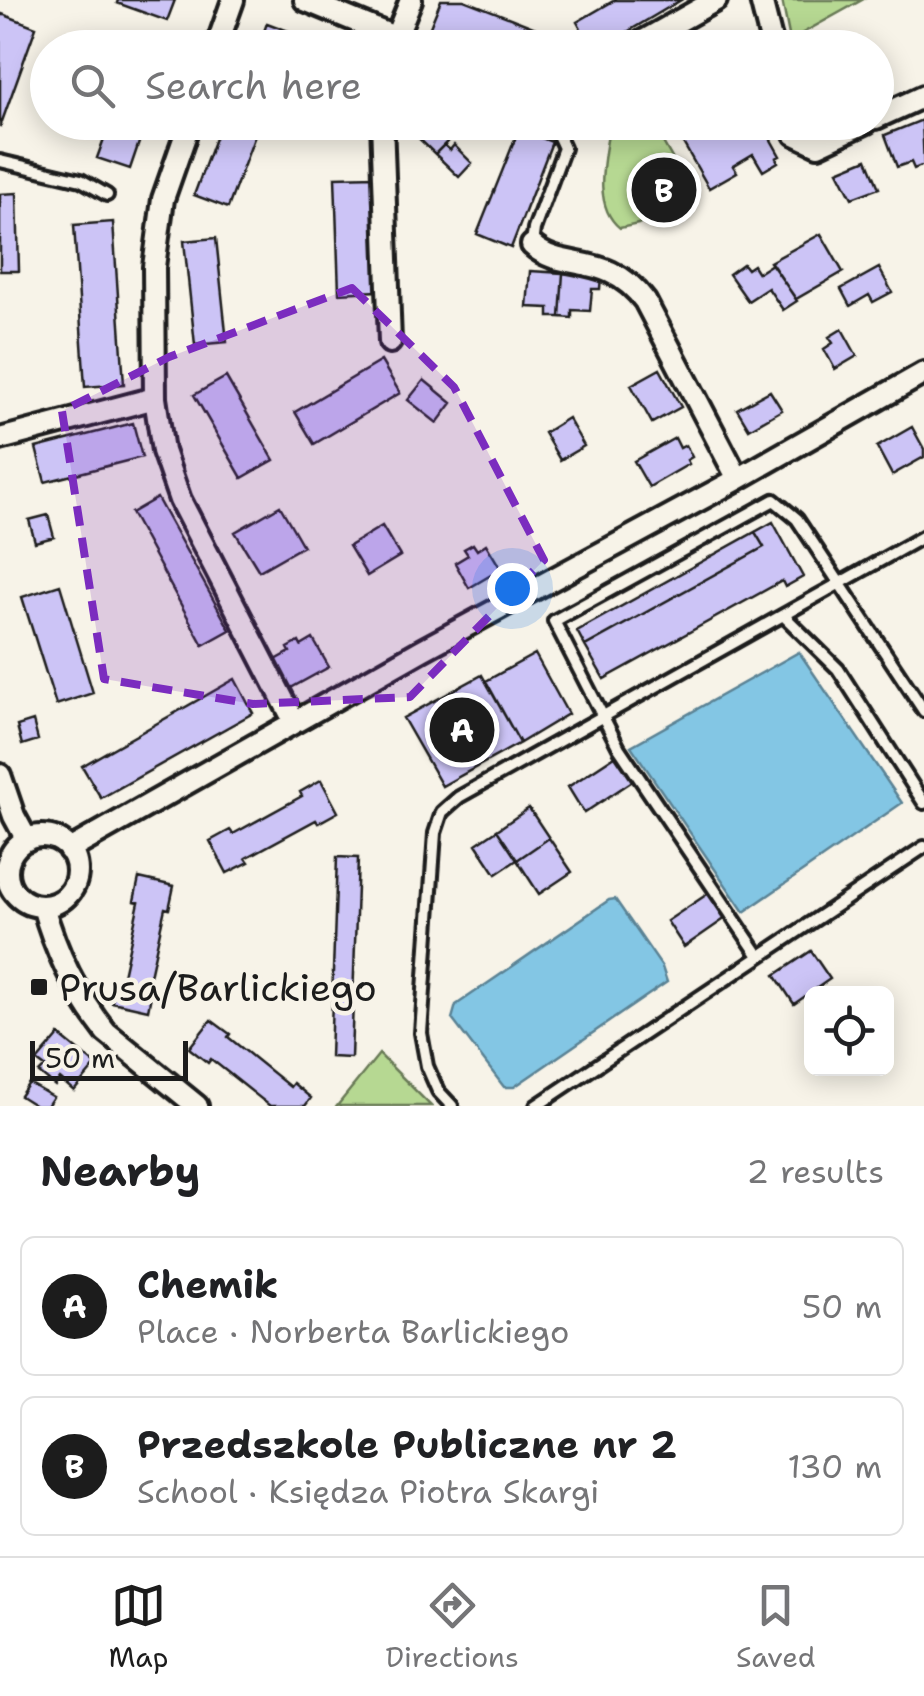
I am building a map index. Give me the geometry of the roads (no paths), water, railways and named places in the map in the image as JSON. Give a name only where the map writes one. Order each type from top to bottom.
[{"type":"street","points":[[222,30],[233,0]]},
{"type":"street","points":[[305,0],[375,30]]},
{"type":"street","points":[[407,30],[411,0]]},
{"type":"street","points":[[663,30],[716,0]]},
{"type":"street","points":[[762,0],[769,30]]},
{"type":"street","points":[[894,110],[924,96]]},
{"type":"street","points":[[184,140],[163,199],[154,267],[155,398],[163,452],[180,500],[294,721]]},
{"type":"street","points":[[383,140],[390,342]]},
{"type":"street","points":[[532,244],[540,252],[602,267],[635,287],[738,479]]},
{"type":"street","points":[[69,850],[294,721],[924,374]]},
{"type":"street","points":[[0,439],[155,398]]},
{"type":"street","points":[[0,775],[27,840]]},
{"type":"street","points":[[50,838],[69,850],[77,870],[71,891],[54,904],[43,906],[23,901],[4,876],[12,854],[27,840],[50,838]]},
{"type":"street","points":[[43,906],[56,948],[95,1018],[106,1032],[196,1106]]},
{"type":"lane","points":[[532,244],[564,148],[560,140]]},
{"type":"lane","points":[[0,161],[80,180],[106,195]]},
{"type":"lane","points":[[760,956],[619,748],[554,621],[774,500],[797,518],[924,711]]},
{"type":"lane","points":[[452,1106],[438,1091],[427,1066],[420,1033],[435,833],[442,812],[459,797],[924,536]]},
{"type":"lane","points":[[782,615],[838,669],[924,803]]},
{"type":"lane","points":[[536,1106],[924,847]]},
{"type":"water","points":[[799,652],[902,803],[744,912],[631,746]]},
{"type":"water","points":[[615,899],[662,967],[667,982],[514,1087],[504,1087],[452,1019],[456,1005]]},
{"type":"place","name":"Przedszkole Publiczne nr 2","points":[[664,190]]},
{"type":"place","name":"Chemik","points":[[462,730]]},
{"type":"place","name":"Prusa/Barlickiego","points":[[39,987]]}]
